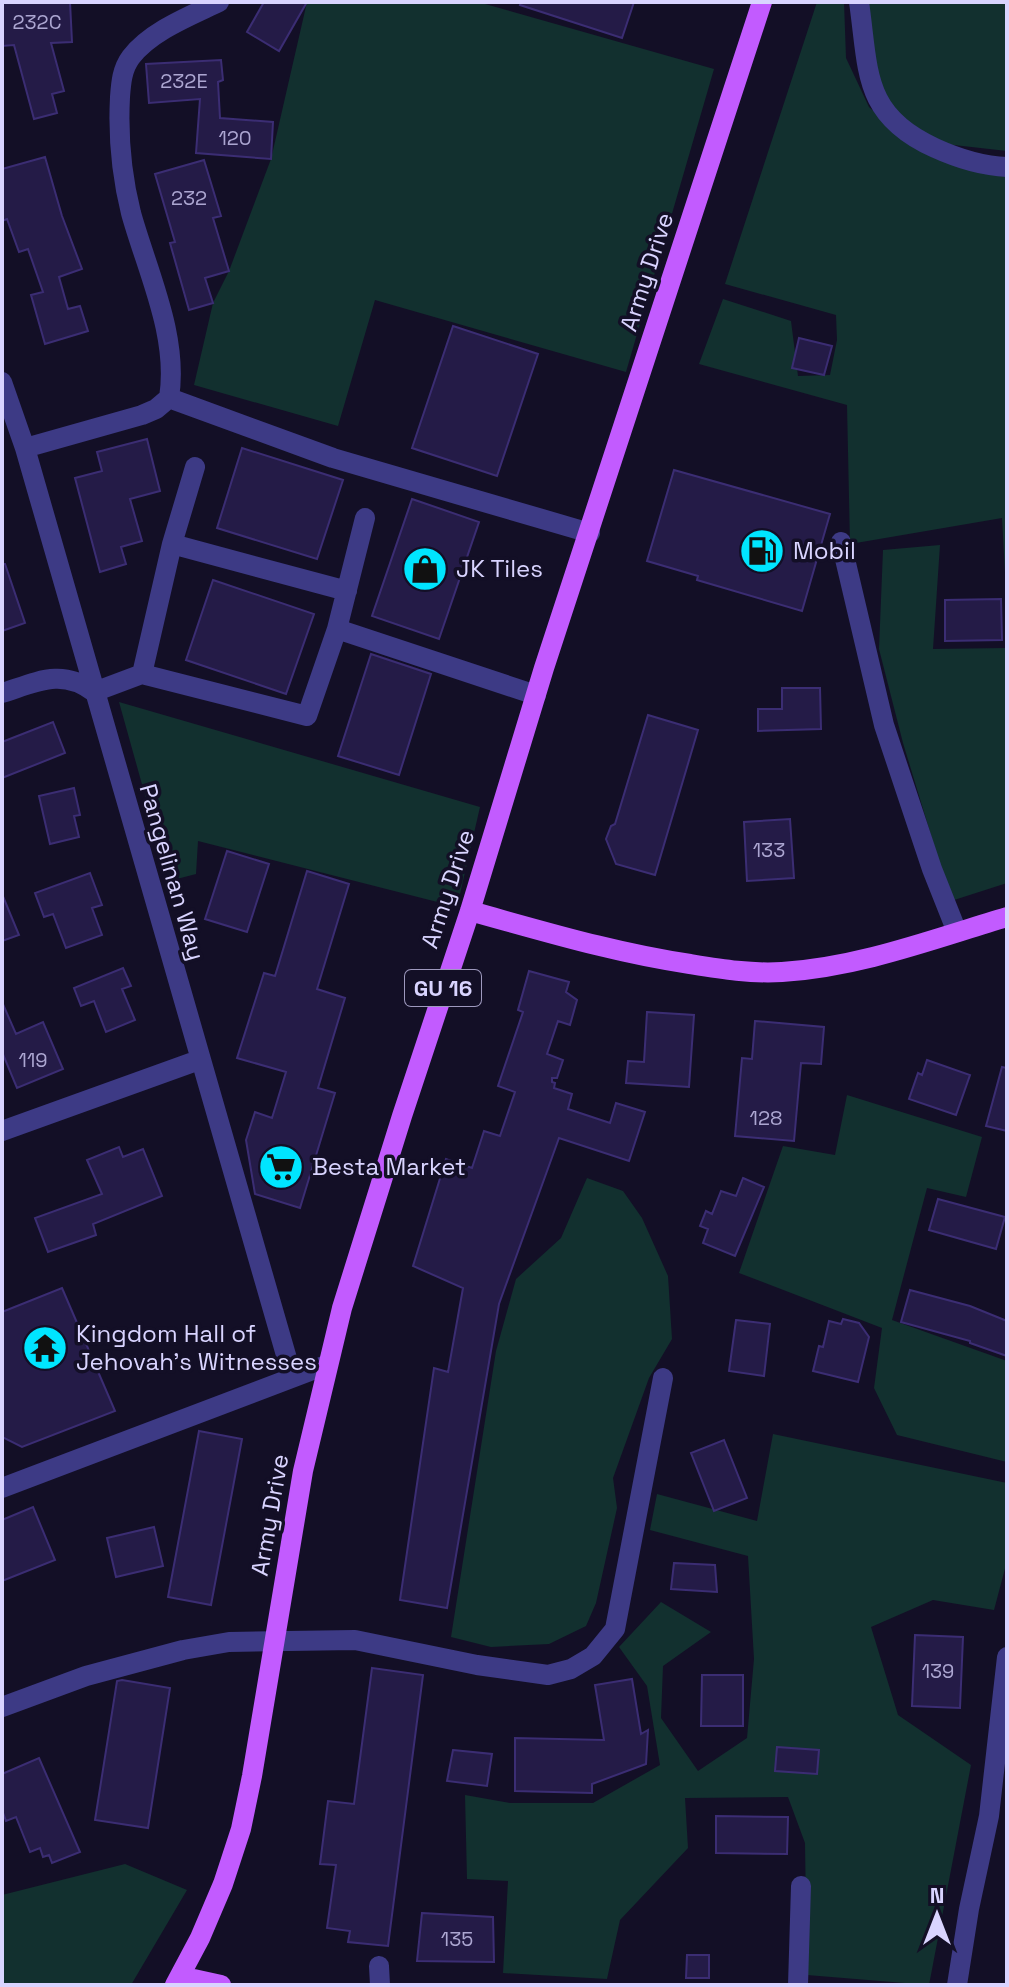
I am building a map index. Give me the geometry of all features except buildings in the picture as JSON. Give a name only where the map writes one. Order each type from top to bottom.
[{"type":"main road","name":"Army Drive","points":[[177,1981],[223,1884],[241,1829],[303,1471],[326,1365],[379,1185],[762,2]]},
{"type":"main road","points":[[470,911],[615,951],[736,971],[782,972],[893,954],[1007,917]]},
{"type":"main road","points":[[177,1981],[221,1985]]},
{"type":"street","points":[[25,448],[142,415],[169,398],[171,358],[130,209],[118,127],[122,74],[130,58],[144,43],[219,2]]},
{"type":"street","points":[[859,2],[870,79],[879,103],[892,122],[911,137],[946,153],[988,166],[1007,167]]},
{"type":"street","name":"Pangelinan Way","points":[[3,386],[25,448],[292,1376]]},
{"type":"street","points":[[169,398],[333,458],[590,533]]},
{"type":"street","points":[[142,674],[172,544],[195,467]]},
{"type":"street","points":[[2,693],[39,681],[64,678],[80,682],[94,692],[142,674],[307,716],[337,629],[365,518]]},
{"type":"street","points":[[841,542],[884,725],[932,869],[957,932]]},
{"type":"street","points":[[172,544],[347,591]]},
{"type":"street","points":[[337,629],[536,695]]},
{"type":"street","points":[[2,1131],[199,1060]]},
{"type":"street","points":[[2,1488],[326,1365]]},
{"type":"street","points":[[2,1707],[86,1676],[183,1650],[229,1642],[355,1640],[477,1665],[548,1675],[571,1669],[593,1656],[615,1629],[663,1378]]},
{"type":"street","points":[[957,1985],[989,1816],[1007,1657]]},
{"type":"street","points":[[798,1985],[801,1886]]},
{"type":"green space","points":[[307,2],[478,2],[714,69],[626,372],[375,300],[338,426],[194,385],[213,303],[229,271],[271,159]]},
{"type":"green space","points":[[817,2],[844,2],[846,58],[869,107],[914,148],[1007,172],[1007,610],[1002,518],[850,544],[847,405],[699,364],[723,299],[791,321],[798,376],[830,375],[837,340],[836,315],[725,284]]},
{"type":"green space","points":[[865,2],[1007,2],[1007,151],[945,144],[893,116],[875,74]]},
{"type":"green space","points":[[940,545],[933,649],[1007,648],[1007,883],[951,901],[903,743],[879,649],[883,550]]},
{"type":"green space","points":[[119,702],[480,807],[457,907],[198,841],[196,874],[169,881]]},
{"type":"green space","points":[[847,1095],[982,1137],[966,1197],[927,1188],[892,1320],[1007,1361],[1007,1462],[897,1435],[874,1388],[882,1328],[739,1273],[783,1146],[835,1155]]},
{"type":"green space","points":[[587,1178],[623,1191],[642,1218],[668,1276],[672,1339],[649,1378],[613,1478],[617,1508],[596,1603],[586,1626],[549,1644],[491,1647],[451,1637],[496,1351],[516,1279],[561,1238]]},
{"type":"green space","points":[[773,1434],[1007,1483],[1007,1561],[994,1610],[933,1600],[871,1627],[898,1715],[971,1765],[929,1985],[807,1975],[805,1843],[788,1797],[685,1798],[688,1848],[620,1920],[607,1979],[503,1973],[508,1881],[467,1879],[465,1795],[510,1803],[593,1803],[660,1765],[647,1686],[619,1647],[661,1602],[711,1632],[663,1666],[661,1718],[698,1771],[747,1738],[754,1659],[748,1556],[650,1530],[657,1494],[757,1521]]},
{"type":"green space","points":[[125,1864],[187,1890],[131,1985],[2,1985],[2,1895]]},
{"type":"place","name":"Mobil","points":[[762,551]]},
{"type":"place","name":"JK Tiles","points":[[425,569]]},
{"type":"place","name":"Besta Market","points":[[281,1167]]},
{"type":"place","name":"Kingdom Hall of Jehovah’s Witnesses","points":[[45,1348]]}]
